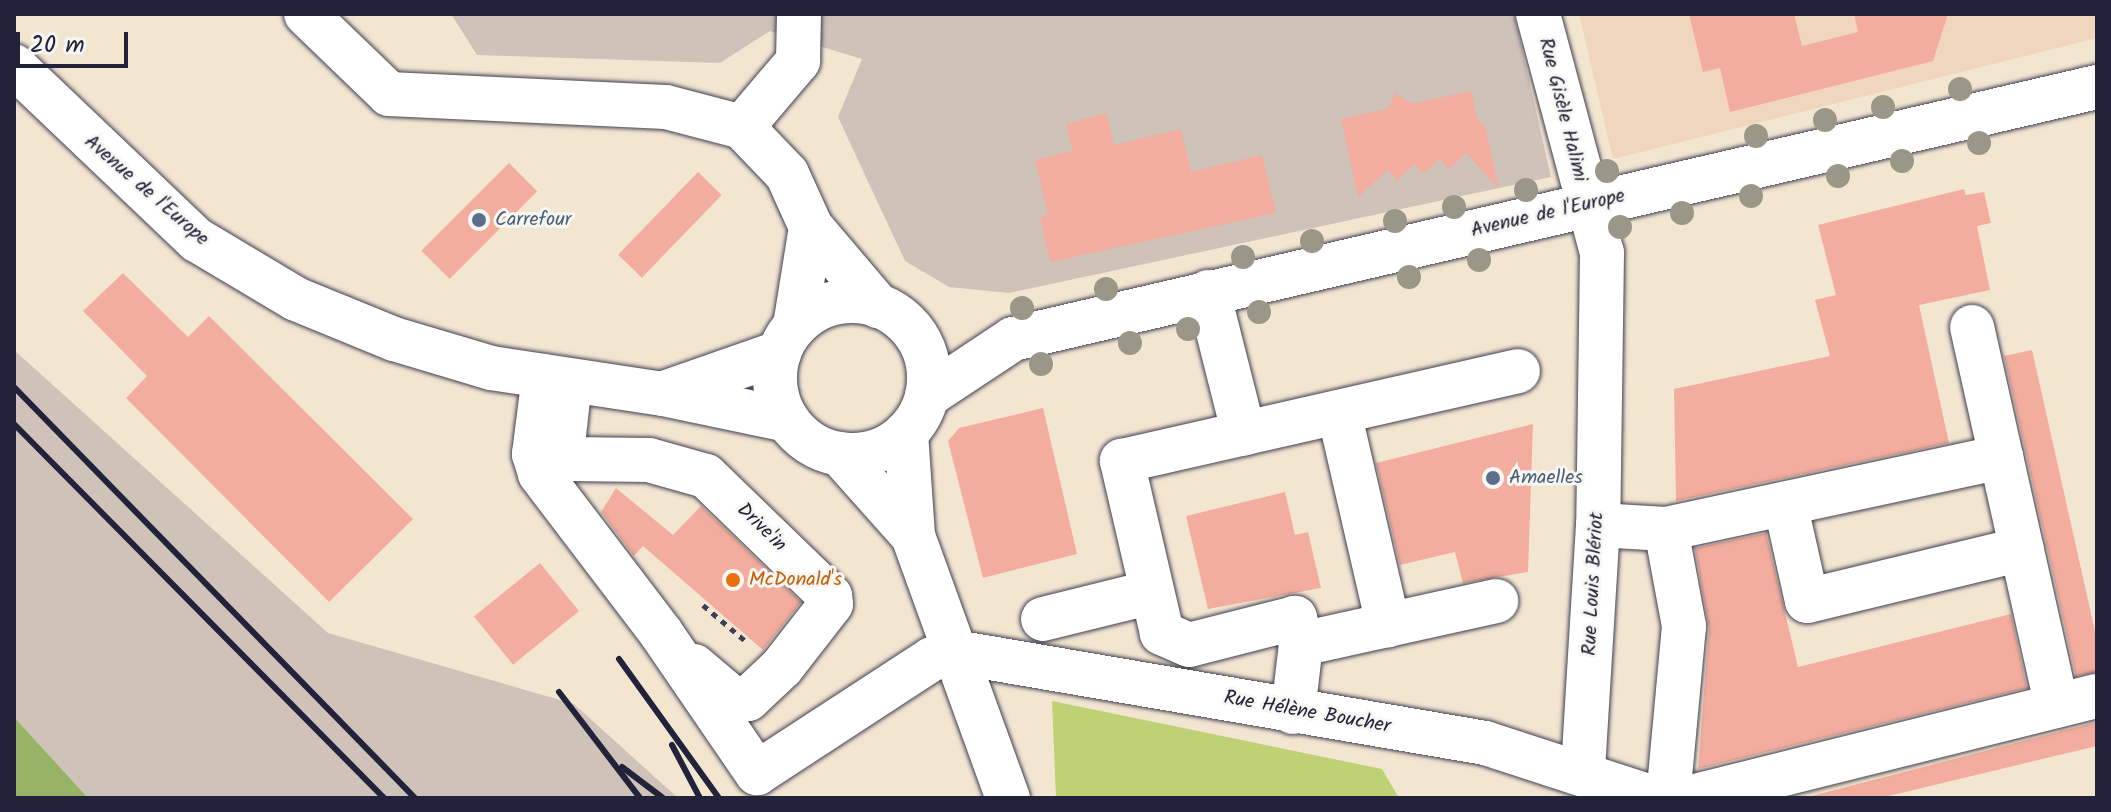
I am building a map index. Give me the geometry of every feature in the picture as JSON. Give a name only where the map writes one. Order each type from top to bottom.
[{"type":"street","points":[[306,14],[389,94],[666,107],[742,127],[787,174],[811,227],[894,316],[927,359],[927,396],[906,433],[887,447],[840,454]]},
{"type":"street","points":[[742,127],[798,61],[799,14]]},
{"type":"street","name":"Rue Gisèle Halimi","points":[[1538,14],[1586,206]]},
{"type":"street","name":"Avenue de l'Europe","points":[[14,66],[197,240],[296,299],[394,339],[491,368],[663,394],[787,420]]},
{"type":"street","name":"Avenue de l'Europe","points":[[927,396],[1000,344],[1208,292],[2097,87]]},
{"type":"street","name":"Rue Louis Blériot","points":[[1583,773],[1598,525],[1602,253],[1586,206]]},
{"type":"street","points":[[811,227],[776,387],[787,420],[801,436],[840,454],[913,536]]},
{"type":"street","points":[[1208,292],[1244,434]]},
{"type":"street","points":[[787,339],[834,303],[894,316]]},
{"type":"street","name":"Avenue de l'Europe","points":[[894,316],[1000,344]]},
{"type":"street","points":[[1687,798],[2077,701],[2022,549],[1972,327]]},
{"type":"street","name":"Avenue de l'Europe","points":[[663,394],[787,339]]},
{"type":"street","points":[[1293,712],[1301,644],[1295,618],[1189,645],[1162,633],[1122,461],[1518,371]]},
{"type":"street","points":[[557,378],[534,454],[540,474],[661,633],[757,773],[932,659],[955,652]]},
{"type":"street","name":"Drive'in","points":[[557,378],[563,445],[569,459],[649,460],[706,476],[830,596],[831,604],[782,667],[748,699],[733,699],[720,691],[661,633]]},
{"type":"street","points":[[1339,412],[1388,625]]},
{"type":"street","points":[[906,433],[913,536],[1008,798]]},
{"type":"street","points":[[1598,525],[1666,529],[1786,507],[2001,457]]},
{"type":"street","points":[[1786,507],[1807,601],[2022,549]]},
{"type":"street","points":[[1666,529],[1684,626],[1668,798]]},
{"type":"street","points":[[1043,619],[1152,592]]},
{"type":"street","points":[[1301,644],[1496,601]]},
{"type":"street","name":"Rue Hélène Boucher","points":[[955,652],[1485,743],[1654,798]]},
{"type":"shaded area","points":[[451,14],[1514,14],[1551,177],[1009,293],[949,287],[905,261],[838,117],[862,59],[770,31],[720,63],[477,55]]},
{"type":"shaded area","points":[[1579,14],[2097,14],[2097,38],[1613,159]]},
{"type":"shaded area","points":[[14,350],[328,633],[574,704],[678,798],[88,798],[14,717]]},
{"type":"green space","points":[[1052,701],[1382,769],[1399,798],[1056,798]]},
{"type":"green space","points":[[14,717],[88,798],[14,798]]},
{"type":"building","points":[[1689,14],[1794,14],[1802,46],[1858,32],[1854,14],[1948,14],[1933,61],[1730,112],[1720,68],[1703,72]]},
{"type":"building","points":[[1471,91],[1477,118],[1486,129],[1499,189],[1466,153],[1449,169],[1440,159],[1423,174],[1414,164],[1397,180],[1388,170],[1358,197],[1341,119],[1387,109],[1396,93],[1411,104]]},
{"type":"building","points":[[1107,113],[1114,145],[1181,129],[1191,172],[1262,155],[1276,213],[1050,262],[1040,217],[1048,215],[1035,160],[1073,151],[1066,124]]},
{"type":"building","name":"Carrefour","points":[[509,163],[537,191],[450,279],[421,251]]},
{"type":"building","points":[[698,172],[722,195],[642,278],[618,255]]},
{"type":"building","points":[[1964,189],[1966,195],[1984,192],[1991,223],[1977,226],[1990,290],[1919,305],[1949,443],[1676,501],[1674,389],[1830,356],[1815,300],[1836,295],[1818,225]]},
{"type":"building","points":[[123,273],[188,337],[209,316],[413,519],[329,602],[126,398],[147,376],[83,311]]},
{"type":"building","points":[[2032,350],[2097,640],[2097,672],[2076,676],[2004,356]]},
{"type":"building","points":[[1043,408],[1077,554],[983,578],[948,441],[959,428]]},
{"type":"building","points":[[1533,424],[1528,572],[1463,583],[1455,552],[1400,565],[1376,463]]},
{"type":"building","points":[[616,488],[673,535],[701,506],[801,602],[763,650],[643,546],[634,556],[601,512]]},
{"type":"building","points":[[1285,492],[1295,535],[1308,532],[1321,588],[1208,609],[1186,516]]},
{"type":"building","points":[[1766,533],[1798,667],[2011,614],[2027,688],[1698,769],[1709,628],[1695,548]]},
{"type":"building","points":[[540,563],[579,611],[513,665],[474,616]]},
{"type":"building","points":[[2097,722],[2097,746],[1880,798],[1804,798]]},
{"type":"railway","points":[[14,387],[415,798]]},
{"type":"railway","points":[[14,424],[384,798]]},
{"type":"railway","points":[[619,659],[719,798]]},
{"type":"railway","points":[[559,692],[640,798]]},
{"type":"railway","points":[[672,745],[700,798]]},
{"type":"railway","points":[[622,767],[663,798]]},
{"type":"place","name":"Carrefour","points":[[479,220]]},
{"type":"place","name":"Amaelles","points":[[1493,478]]},
{"type":"place","name":"McDonald's","points":[[733,580]]}]
